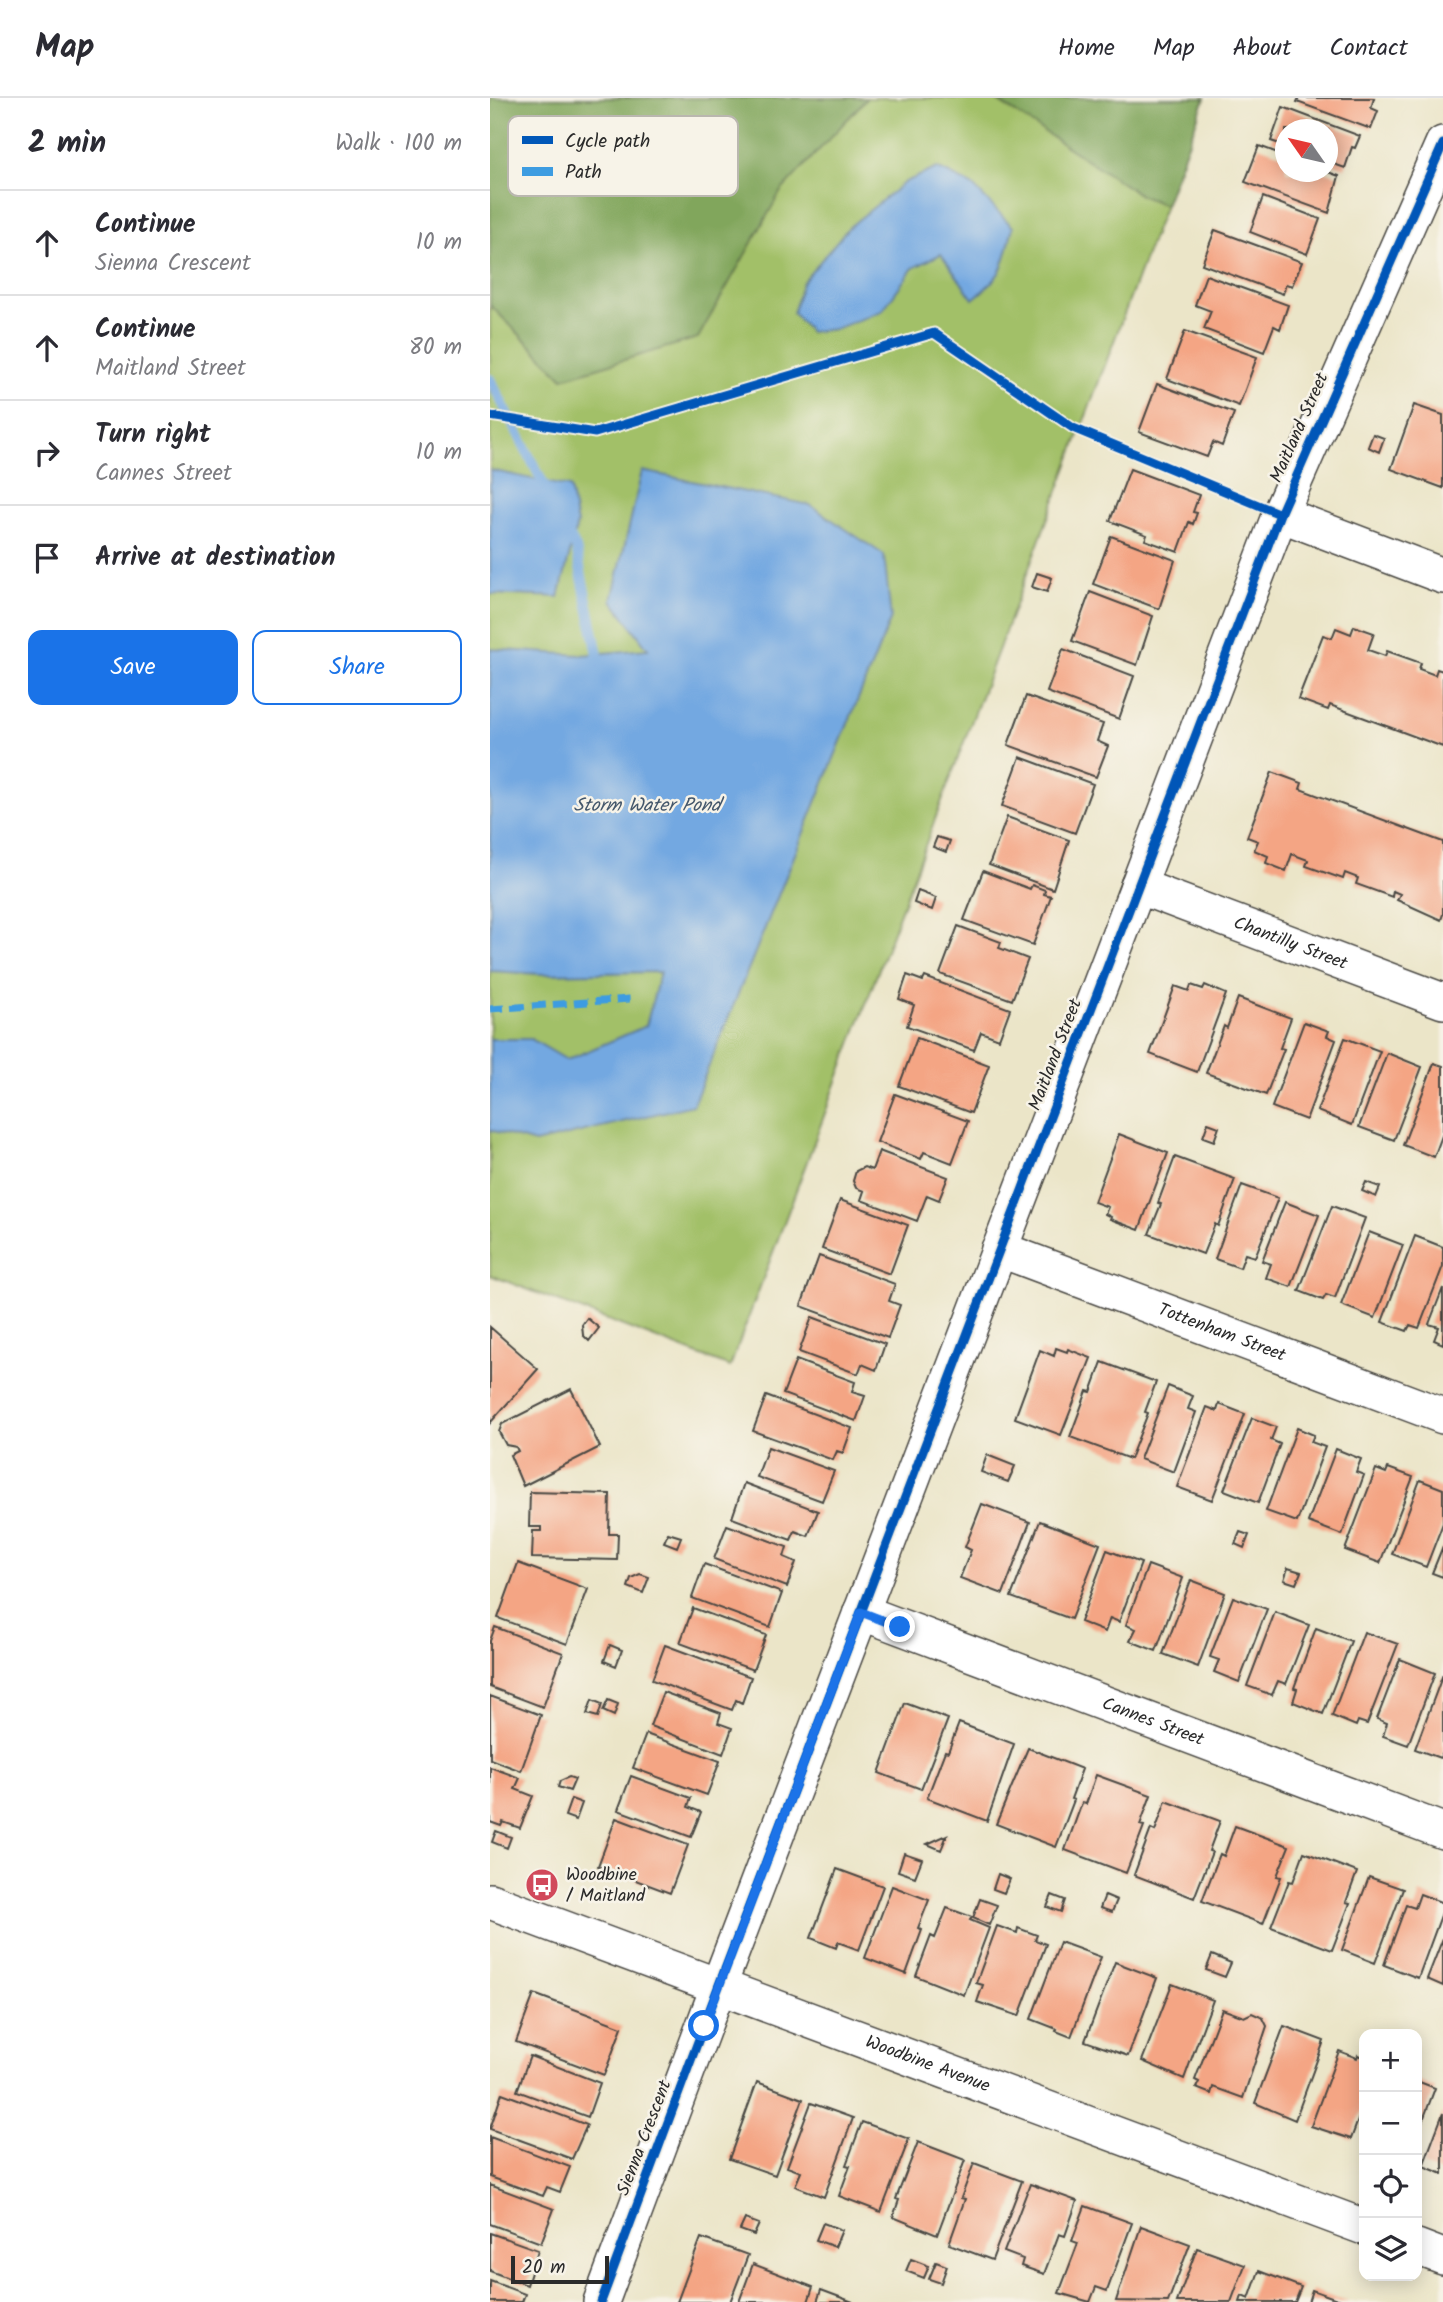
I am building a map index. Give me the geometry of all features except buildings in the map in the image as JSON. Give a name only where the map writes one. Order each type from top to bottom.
[{"type":"street","name":"Maitland Street","points":[[719,1985],[1280,514],[1443,145]]},
{"type":"street","points":[[1280,514],[1443,576]]},
{"type":"street","name":"Chantilly Street","points":[[1138,886],[1443,1001]]},
{"type":"street","name":"Tottenham Street","points":[[999,1249],[1443,1416]]},
{"type":"street","name":"Cannes Street","points":[[861,1612],[1443,1831]]},
{"type":"street","name":"Woodbine Avenue","points":[[490,1901],[1359,2225]]},
{"type":"street","name":"Sienna Crescent","points":[[601,2302],[719,1985]]},
{"type":"street","points":[[1422,2249],[1443,2257]]},
{"type":"green space","points":[[490,98],[1205,98],[730,1367],[490,1275]]},
{"type":"green space","points":[[490,98],[867,98],[781,191],[698,338],[563,378],[490,305]]},
{"type":"green space","points":[[993,98],[1205,98],[1165,205],[1142,196]]},
{"type":"water","points":[[937,168],[972,185],[1013,227],[1005,260],[998,275],[973,299],[941,254],[913,268],[882,311],[835,329],[810,332],[793,313],[802,283],[848,228],[905,182]]},
{"type":"water","points":[[490,470],[570,487],[577,524],[559,597],[490,594]]},
{"type":"water","name":"Storm Water Pond","points":[[642,471],[810,505],[884,555],[891,618],[693,1105],[535,1143],[490,1130],[490,1039],[531,1039],[567,1060],[646,1026],[660,972],[540,974],[490,971],[490,649],[581,655],[648,649],[612,600]]},
{"type":"waterway","points":[[490,379],[547,491]]},
{"type":"waterway","points":[[568,533],[576,548],[600,664]]},
{"type":"marked path","points":[[490,1009],[630,999]]},
{"type":"cycle path","points":[[601,2302],[719,1985],[1280,514],[1443,144]]},
{"type":"cycle path","points":[[490,416],[595,433],[934,333],[1073,428],[1280,514]]},
{"type":"place","name":"Woodbine / Maitland","points":[[542,1885]]},
{"type":"route","points":[[704,2026],[861,1612],[900,1627]]}]
